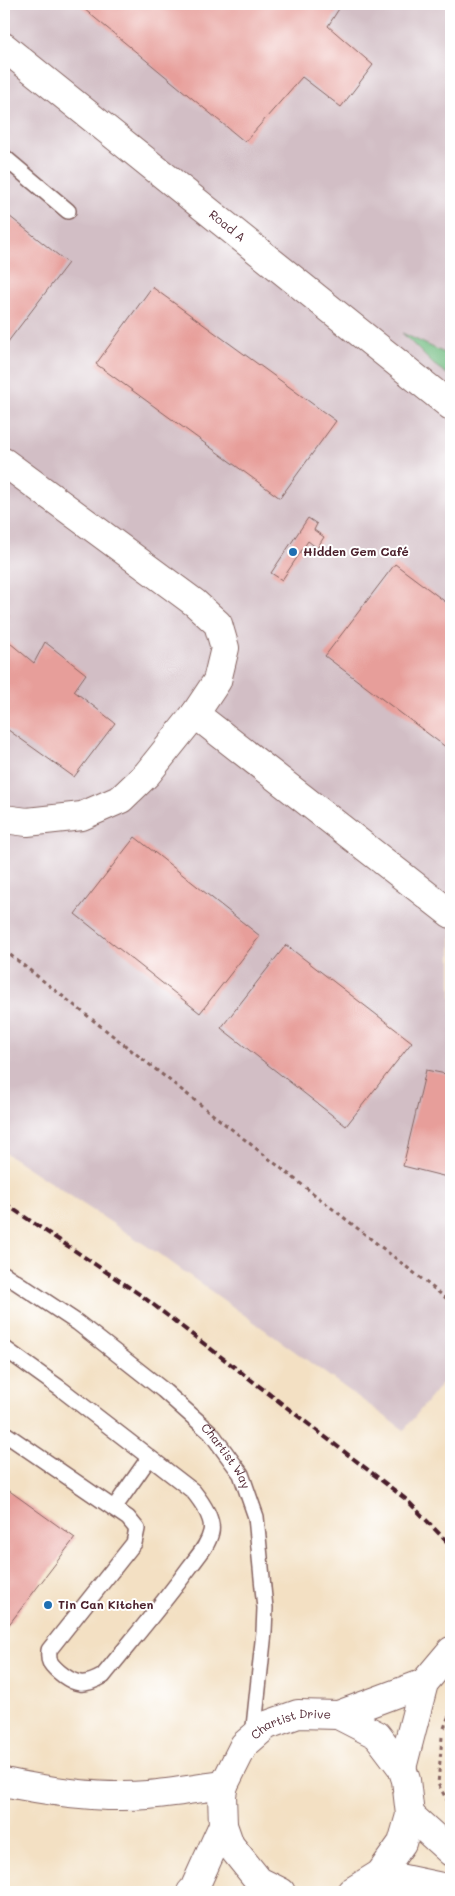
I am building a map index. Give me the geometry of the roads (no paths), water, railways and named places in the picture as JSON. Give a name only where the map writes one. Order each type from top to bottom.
[{"type":"street","name":"Road A","points":[[4,47],[451,406]]},
{"type":"street","points":[[4,462],[195,603],[218,624],[225,648],[217,681],[195,714],[146,774],[121,799],[82,816],[16,820]]},
{"type":"street","points":[[195,714],[451,914]]},
{"type":"street","name":"Chartist Drive","points":[[402,1768],[424,1683],[451,1652]]},
{"type":"street","name":"Chartist Drive","points":[[281,1892],[259,1881],[230,1845],[223,1825],[222,1795],[224,1785],[244,1745],[267,1725],[298,1714],[338,1715],[424,1683]]},
{"type":"street","name":"Chartist Drive","points":[[338,1715],[377,1735],[402,1768],[406,1780],[410,1815],[402,1844],[380,1874],[351,1892]]},
{"type":"street","points":[[4,1782],[52,1792],[109,1796],[148,1795],[224,1785]]},
{"type":"street","points":[[410,1815],[451,1852]]},
{"type":"street","name":"Chartist Drive","points":[[191,1892],[223,1825]]},
{"type":"street","points":[[380,1874],[451,1888]]},
{"type":"lane","points":[[4,157],[68,210]]},
{"type":"lane","name":"Chartist Way","points":[[4,1274],[78,1323],[163,1390],[211,1433],[241,1474],[256,1517],[265,1608],[253,1736]]},
{"type":"lane","points":[[4,1348],[193,1491],[202,1502],[210,1522],[212,1531],[204,1549],[103,1676],[93,1681],[79,1683],[56,1669],[49,1660],[49,1650],[134,1543],[137,1529],[128,1518],[4,1433]]},
{"type":"lane","points":[[114,1508],[149,1458]]},
{"type":"railway","points":[[4,1203],[142,1296],[407,1500],[451,1546]]},
{"type":"place","name":"Hidden Gem Café","points":[[293,552]]},
{"type":"place","name":"Tin Can Kitchen","points":[[48,1605]]}]
